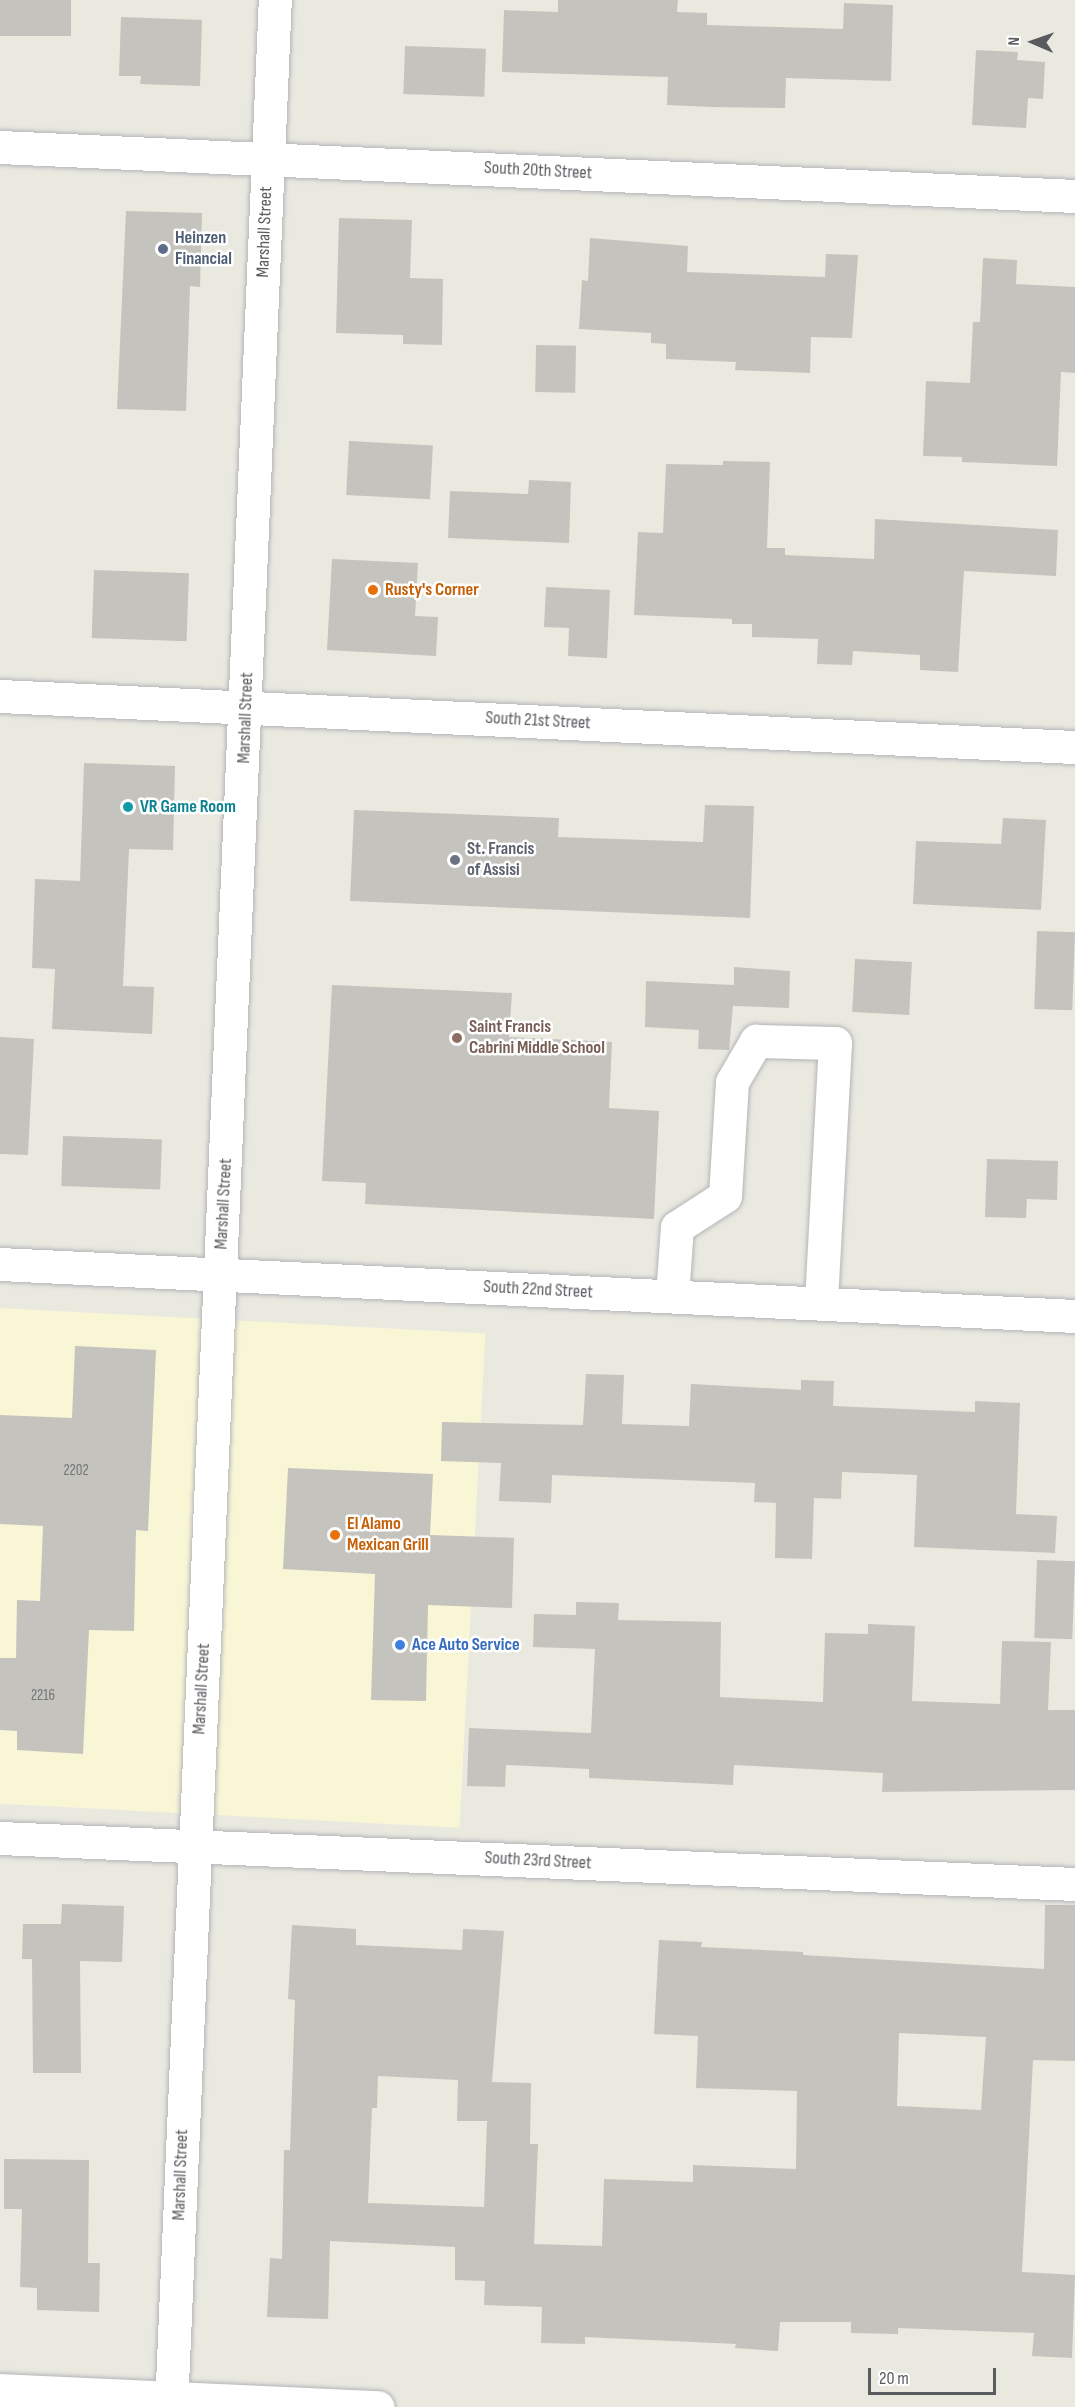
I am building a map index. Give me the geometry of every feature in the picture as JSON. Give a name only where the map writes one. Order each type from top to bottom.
[{"type":"street","name":"Marshall Street","points":[[171,2402],[275,0]]},
{"type":"street","name":"South 20th Street","points":[[0,147],[1075,196]]},
{"type":"street","name":"South 21st Street","points":[[0,696],[246,705],[1075,747]]},
{"type":"street","points":[[672,1296],[677,1227],[725,1196],[732,1082],[756,1041],[835,1043],[821,1303]]},
{"type":"street","name":"South 22nd Street","points":[[0,1264],[1075,1316]]},
{"type":"street","name":"South 23rd Street","points":[[0,1838],[1075,1884]]},
{"type":"street","points":[[0,2390],[171,2402],[378,2407]]},
{"type":"shaded area","points":[[0,1308],[485,1333],[459,1828],[0,1804]]},
{"type":"building","points":[[0,0],[71,0],[71,36],[0,36]]},
{"type":"building","points":[[558,0],[678,0],[677,12],[707,13],[707,25],[843,29],[844,3],[893,5],[891,81],[786,78],[785,108],[711,107],[667,105],[668,77],[502,72],[504,10],[558,12]]},
{"type":"building","points":[[121,17],[202,20],[200,86],[140,84],[141,76],[119,76]]},
{"type":"building","points":[[405,46],[486,49],[484,97],[403,94]]},
{"type":"building","points":[[976,50],[1018,52],[1017,60],[1045,62],[1043,99],[1028,98],[1026,128],[972,125]]},
{"type":"building","points":[[126,211],[202,213],[200,287],[190,286],[186,411],[117,409]]},
{"type":"building","points":[[339,218],[412,220],[410,278],[443,279],[442,345],[403,344],[403,335],[336,333]]},
{"type":"building","points":[[590,238],[688,246],[687,272],[825,277],[826,254],[858,255],[852,338],[811,337],[810,373],[735,370],[736,362],[666,359],[666,344],[651,343],[651,333],[579,329],[582,280],[588,281]]},
{"type":"building","points":[[983,258],[1017,260],[1016,284],[1075,287],[1075,373],[1061,372],[1057,466],[962,462],[962,457],[923,456],[926,381],[970,383],[973,322],[980,322]]},
{"type":"building","points":[[536,345],[576,346],[575,393],[535,392]]},
{"type":"building","points":[[349,441],[433,445],[430,499],[346,495]]},
{"type":"building","points":[[723,461],[770,462],[767,548],[785,548],[785,555],[874,559],[875,519],[1058,530],[1056,576],[964,571],[958,672],[920,670],[920,655],[853,651],[852,665],[817,664],[818,639],[752,637],[752,624],[732,624],[732,619],[634,615],[638,532],[663,533],[666,464],[723,465]]},
{"type":"building","points":[[529,480],[571,482],[569,543],[448,538],[450,491],[528,494]]},
{"type":"building","name":"Rusty's Corner","points":[[332,559],[418,563],[415,616],[438,617],[436,656],[327,650]]},
{"type":"building","points":[[94,570],[189,573],[187,641],[92,638]]},
{"type":"building","points":[[546,587],[610,590],[607,658],[568,656],[569,628],[544,627]]},
{"type":"building","points":[[84,763],[175,766],[173,850],[129,849],[123,986],[154,987],[152,1034],[52,1029],[55,969],[32,968],[35,879],[80,881]]},
{"type":"building","points":[[705,805],[754,806],[750,918],[350,901],[354,810],[559,818],[558,837],[703,842]]},
{"type":"building","points":[[1003,818],[1046,820],[1041,910],[913,904],[916,841],[1001,844]]},
{"type":"building","points":[[1037,931],[1075,932],[1072,1010],[1034,1009]]},
{"type":"building","points":[[855,959],[912,962],[909,1015],[852,1012]]},
{"type":"building","points":[[734,967],[790,971],[789,1008],[733,1006],[729,1050],[698,1049],[699,1030],[645,1027],[646,981],[734,985]]},
{"type":"building","points":[[332,985],[512,993],[509,1037],[612,1042],[609,1108],[659,1111],[654,1219],[365,1204],[366,1183],[322,1181]]},
{"type":"building","points":[[0,1037],[34,1039],[28,1155],[0,1154]]},
{"type":"building","points":[[63,1136],[162,1139],[160,1189],[61,1186]]},
{"type":"building","points":[[987,1159],[1058,1161],[1057,1200],[1027,1199],[1026,1218],[985,1217]]},
{"type":"building","points":[[75,1346],[156,1350],[148,1531],[136,1530],[134,1631],[89,1630],[83,1754],[17,1750],[17,1731],[0,1730],[0,1658],[16,1658],[17,1600],[40,1601],[43,1526],[0,1524],[0,1415],[72,1418]]},
{"type":"building","points":[[586,1374],[624,1375],[622,1424],[689,1426],[691,1384],[801,1390],[801,1380],[834,1381],[833,1406],[975,1412],[975,1401],[1020,1403],[1016,1514],[1057,1516],[1055,1553],[914,1547],[917,1475],[842,1472],[841,1499],[814,1498],[812,1559],[775,1558],[776,1503],[754,1502],[755,1483],[552,1475],[551,1503],[499,1501],[501,1463],[441,1461],[442,1422],[583,1425]]},
{"type":"building","points":[[288,1468],[433,1474],[430,1535],[514,1538],[512,1608],[428,1605],[426,1701],[371,1700],[375,1574],[283,1569]]},
{"type":"building","points":[[1037,1560],[1075,1561],[1072,1639],[1034,1638]]},
{"type":"building","points":[[576,1602],[619,1603],[618,1620],[721,1622],[720,1697],[823,1702],[825,1633],[868,1634],[868,1624],[915,1626],[912,1701],[1000,1704],[1002,1641],[1051,1642],[1048,1710],[1075,1710],[1075,1790],[882,1792],[883,1773],[734,1765],[733,1785],[589,1778],[589,1769],[506,1765],[505,1787],[467,1786],[469,1728],[591,1733],[595,1649],[533,1647],[534,1614],[576,1615]]},
{"type":"building","points":[[62,1904],[124,1906],[122,1962],[80,1961],[81,2073],[33,2073],[32,1959],[22,1959],[23,1924],[61,1924]]},
{"type":"building","points":[[1045,1905],[1075,1905],[1075,2061],[1033,2060],[1022,2272],[1075,2275],[1072,2358],[1032,2356],[1034,2333],[898,2328],[898,2334],[851,2333],[851,2322],[780,2322],[778,2351],[735,2348],[736,2344],[585,2337],[585,2344],[541,2343],[542,2307],[484,2305],[485,2281],[455,2280],[455,2247],[330,2241],[328,2319],[267,2317],[270,2258],[282,2259],[284,2150],[290,2150],[295,2000],[288,1999],[292,1925],[356,1929],[356,1945],[462,1950],[463,1929],[504,1931],[492,2082],[531,2083],[530,2144],[538,2144],[534,2244],[602,2246],[604,2179],[693,2182],[693,2165],[796,2169],[797,2091],[696,2088],[698,2036],[654,2034],[659,1940],[702,1942],[701,1947],[803,1952],[803,1955],[1044,1969]],"holes":[[[899,2033],[986,2037],[981,2110],[897,2106]],[[378,2076],[458,2080],[457,2121],[487,2121],[484,2207],[368,2203],[372,2108],[377,2108]]]},
{"type":"building","points":[[4,2159],[89,2160],[88,2263],[100,2263],[99,2312],[37,2310],[37,2288],[20,2287],[22,2209],[4,2209]]},
{"type":"place","name":"Heinzen Financial","points":[[163,249]]},
{"type":"place","name":"Rusty's Corner","points":[[373,590]]},
{"type":"place","name":"VR Game Room","points":[[128,807]]},
{"type":"place","name":"St. Francis of Assisi","points":[[455,860]]},
{"type":"place","name":"Saint Francis Cabrini Middle School","points":[[457,1038]]},
{"type":"place","name":"El Alamo Mexican Grill","points":[[335,1535]]},
{"type":"place","name":"Ace Auto Service","points":[[400,1645]]}]
